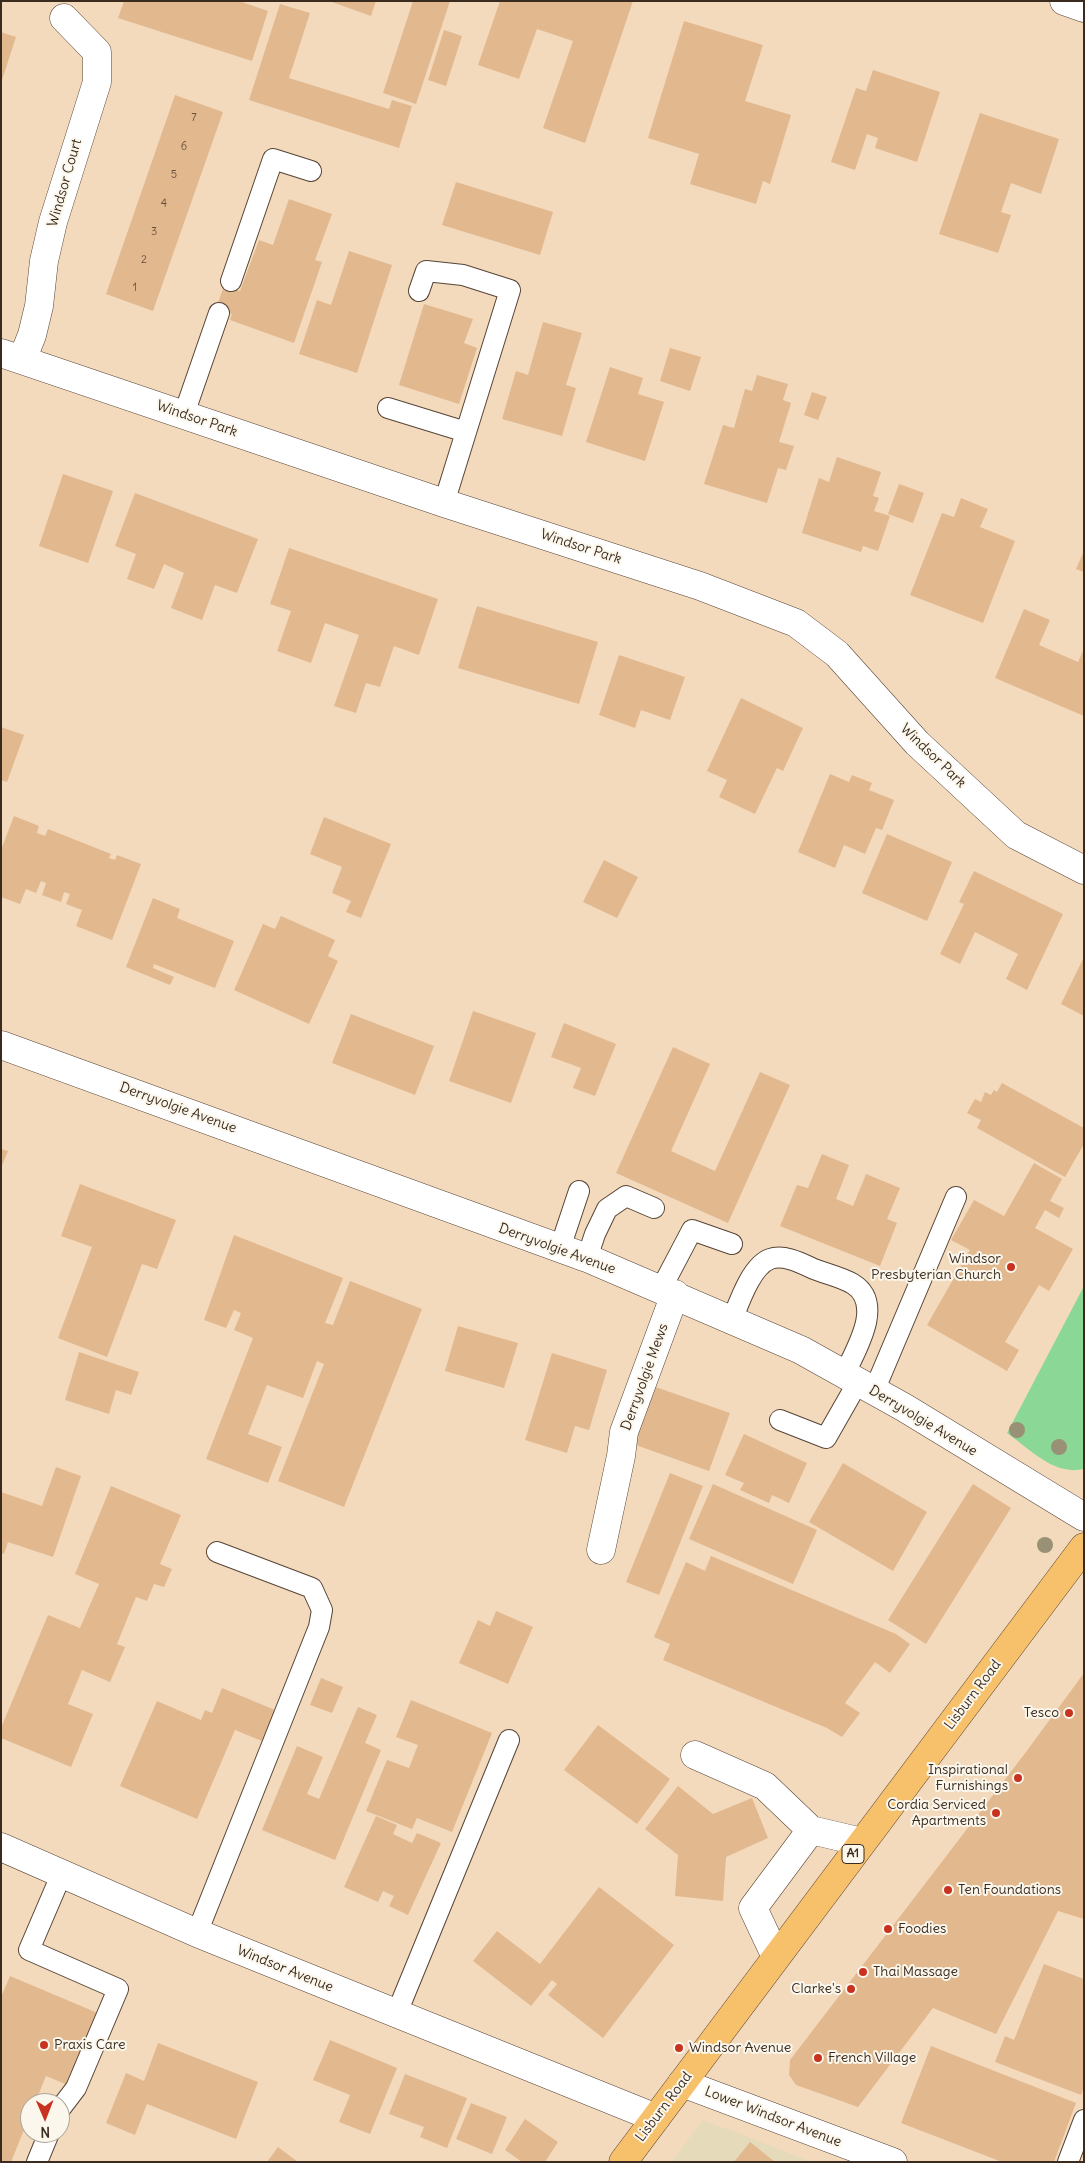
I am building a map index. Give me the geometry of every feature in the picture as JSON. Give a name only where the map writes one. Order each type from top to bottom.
[{"type":"main road","name":"Lisburn Road","points":[[623,2162],[1084,1547]]},
{"type":"street","points":[[1064,1],[1084,8]]},
{"type":"street","name":"Windsor Court","points":[[12,357],[32,335],[39,306],[44,261],[53,222],[97,82],[97,52],[64,18]]},
{"type":"street","name":"Windsor Park","points":[[12,357],[444,503],[700,586],[796,623],[837,654],[917,743],[1016,835],[1084,870]]},
{"type":"street","name":"Derryvolgie Avenue","points":[[1,1045],[560,1248],[668,1292],[801,1350],[1084,1517]]},
{"type":"street","name":"Derryvolgie Mews","points":[[601,1550],[622,1456],[624,1432],[668,1292]]},
{"type":"street","points":[[695,1755],[765,1786],[811,1830],[862,1842]]},
{"type":"street","points":[[776,1957],[753,1908],[811,1830]]},
{"type":"street","name":"Windsor Avenue","points":[[1,1847],[197,1933],[396,2015],[656,2118]]},
{"type":"street","name":"Lower Windsor Avenue","points":[[682,2082],[860,2156],[892,2162]]},
{"type":"lane","points":[[231,281],[273,159],[310,171]]},
{"type":"lane","points":[[419,291],[426,271],[462,275],[510,290],[444,503]]},
{"type":"lane","points":[[184,414],[219,313]]},
{"type":"lane","points":[[388,408],[466,432]]},
{"type":"lane","points":[[560,1248],[579,1191]]},
{"type":"lane","points":[[587,1258],[595,1234],[607,1209],[626,1196],[654,1208]]},
{"type":"lane","points":[[780,1420],[826,1438],[859,1383],[956,1197]]},
{"type":"lane","points":[[668,1292],[692,1230],[732,1244]]},
{"type":"lane","points":[[732,1320],[745,1288],[758,1269],[770,1259],[789,1259],[854,1285],[864,1297],[868,1324],[859,1383]]},
{"type":"lane","points":[[197,1933],[319,1628],[322,1610],[312,1588],[217,1552]]},
{"type":"lane","points":[[396,2015],[509,1740]]},
{"type":"lane","points":[[62,1873],[29,1950],[118,1989],[76,2088],[70,2096]]},
{"type":"lane","points":[[1068,2162],[1084,2120]]},
{"type":"lane","points":[[37,2162],[46,2143]]},
{"type":"shaded area","points":[[703,2120],[754,2139],[811,2162],[671,2162]]},
{"type":"green space","points":[[1084,1286],[1084,1469],[1073,1470],[1063,1469],[1043,1460],[1007,1433]]},
{"type":"building","points":[[124,1],[239,1],[268,11],[252,61],[118,18]]},
{"type":"building","points":[[329,1],[376,1],[371,16]]},
{"type":"building","points":[[413,1],[450,1],[416,104],[383,93]]},
{"type":"building","points":[[500,1],[633,1],[585,143],[543,128],[573,41],[537,29],[519,79],[478,65]]},
{"type":"building","points":[[280,4],[310,13],[289,78],[389,109],[392,100],[412,106],[399,148],[249,100]]},
{"type":"building","points":[[684,21],[763,45],[745,101],[791,115],[770,184],[763,181],[756,204],[690,184],[699,154],[648,138]]},
{"type":"building","points":[[444,30],[462,36],[446,86],[428,80]]},
{"type":"building","points":[[1,32],[16,37],[2,80],[1,80]]},
{"type":"building","points":[[873,70],[940,92],[917,162],[875,148],[878,138],[867,134],[855,170],[831,162],[856,88],[866,91]]},
{"type":"building","points":[[175,95],[223,112],[153,311],[106,294]]},
{"type":"building","points":[[980,113],[1059,139],[1041,194],[1011,183],[1001,212],[1011,215],[998,253],[939,234]]},
{"type":"building","points":[[456,182],[553,212],[540,255],[442,225]]},
{"type":"building","points":[[289,199],[332,214],[315,260],[322,262],[294,343],[230,320],[232,314],[216,308],[224,286],[240,291],[259,240],[273,245]]},
{"type":"building","points":[[349,251],[392,265],[357,373],[299,354],[317,300],[331,305]]},
{"type":"building","points":[[424,304],[473,319],[464,343],[477,348],[459,404],[399,385]]},
{"type":"building","points":[[543,322],[582,333],[566,385],[576,388],[562,436],[502,419],[516,371],[528,375]]},
{"type":"building","points":[[670,348],[701,357],[690,391],[660,381]]},
{"type":"building","points":[[610,367],[643,378],[638,394],[664,402],[645,461],[586,442]]},
{"type":"building","points":[[757,375],[788,384],[783,400],[791,403],[779,442],[794,446],[786,470],[778,468],[767,503],[704,484],[723,425],[734,428],[745,389],[752,391]]},
{"type":"building","points":[[812,392],[827,397],[818,420],[804,415]]},
{"type":"building","points":[[837,457],[881,472],[873,496],[879,498],[874,511],[890,516],[878,551],[863,546],[861,552],[802,533],[819,478],[829,482]]},
{"type":"building","points":[[63,474],[113,491],[88,563],[39,546]]},
{"type":"building","points":[[899,484],[924,493],[913,523],[888,514]]},
{"type":"building","points":[[135,493],[258,539],[237,593],[215,585],[202,620],[171,608],[184,573],[164,564],[154,589],[127,579],[136,554],[115,546]]},
{"type":"building","points":[[961,498],[988,509],[980,527],[1015,541],[983,623],[910,595],[942,513],[954,517]]},
{"type":"building","points":[[289,548],[438,599],[419,655],[394,646],[380,687],[366,683],[356,713],[334,706],[359,635],[325,623],[311,663],[277,651],[291,611],[270,604]]},
{"type":"building","points":[[1084,551],[1084,572],[1076,569]]},
{"type":"building","points":[[477,606],[598,642],[579,704],[458,668]]},
{"type":"building","points":[[1024,609],[1050,620],[1039,645],[1078,662],[1084,649],[1084,716],[995,678]]},
{"type":"building","points":[[619,655],[685,677],[670,720],[641,710],[635,728],[599,715]]},
{"type":"building","points":[[741,698],[803,728],[783,771],[777,768],[755,814],[719,797],[727,780],[707,771]]},
{"type":"building","points":[[1,727],[24,735],[7,782],[1,780]]},
{"type":"building","points":[[830,774],[849,782],[852,775],[872,783],[869,790],[894,800],[882,830],[876,828],[865,854],[844,845],[835,868],[798,852]]},
{"type":"building","points":[[14,816],[39,826],[37,833],[45,836],[48,829],[111,854],[109,858],[115,860],[117,855],[141,864],[112,940],[76,926],[82,910],[66,904],[70,894],[64,892],[61,902],[42,895],[46,883],[41,881],[36,893],[26,889],[20,904],[1,897],[1,850]]},
{"type":"building","points":[[324,817],[391,844],[361,918],[346,912],[351,901],[332,893],[342,867],[310,854]]},
{"type":"building","points":[[887,834],[952,862],[927,921],[862,893]]},
{"type":"building","points":[[604,860],[638,877],[617,918],[583,902]]},
{"type":"building","points":[[974,871],[1063,914],[1027,990],[1006,979],[1018,954],[975,932],[960,964],[940,954],[964,904],[959,902]]},
{"type":"building","points":[[153,898],[180,909],[177,918],[234,941],[215,988],[154,964],[153,968],[174,977],[170,985],[126,967]]},
{"type":"building","points":[[281,916],[335,940],[328,956],[338,961],[309,1024],[234,990],[263,924],[275,929]]},
{"type":"building","points":[[1084,957],[1084,1016],[1061,1004]]},
{"type":"building","points":[[473,1011],[536,1033],[511,1103],[449,1081]]},
{"type":"building","points":[[351,1014],[434,1046],[415,1095],[332,1063]]},
{"type":"building","points":[[564,1023],[616,1044],[595,1096],[573,1088],[581,1068],[551,1057]]},
{"type":"building","points":[[673,1047],[710,1064],[671,1151],[715,1171],[760,1072],[790,1085],[728,1223],[616,1173]]},
{"type":"building","points":[[1002,1083],[1084,1128],[1084,1144],[1065,1177],[977,1128],[981,1120],[967,1113],[975,1099],[981,1102],[985,1092],[991,1095],[994,1090],[997,1092]]},
{"type":"building","points":[[1,1149],[8,1151],[1,1168]]},
{"type":"building","points":[[822,1154],[849,1165],[836,1199],[853,1206],[866,1174],[900,1188],[887,1219],[897,1223],[880,1266],[780,1226],[797,1185],[808,1188]]},
{"type":"building","name":"Windsor Presbyterian Church","points":[[1034,1163],[1062,1179],[1050,1201],[1064,1208],[1059,1218],[1045,1210],[1035,1228],[1073,1249],[1049,1291],[1039,1285],[1005,1342],[1019,1350],[1007,1371],[927,1325],[970,1250],[951,1240],[974,1200],[1004,1216]]},
{"type":"building","points":[[80,1184],[176,1220],[157,1269],[142,1264],[107,1357],[58,1338],[92,1247],[61,1236]]},
{"type":"building","points":[[234,1235],[343,1278],[325,1323],[333,1325],[350,1281],[422,1309],[344,1507],[278,1481],[324,1364],[317,1361],[303,1398],[267,1385],[248,1434],[282,1447],[268,1483],[206,1459],[253,1338],[234,1330],[241,1313],[234,1310],[226,1328],[204,1320]]},
{"type":"building","points":[[458,1326],[518,1343],[504,1388],[445,1371]]},
{"type":"building","points":[[79,1352],[139,1372],[131,1395],[116,1390],[109,1414],[65,1400]]},
{"type":"building","points":[[552,1353],[607,1370],[589,1430],[575,1426],[567,1453],[525,1440]]},
{"type":"building","points":[[650,1385],[730,1413],[709,1471],[630,1443]]},
{"type":"building","points":[[744,1434],[807,1463],[789,1503],[772,1495],[769,1503],[740,1490],[744,1483],[725,1475]]},
{"type":"building","points":[[843,1463],[927,1512],[893,1571],[809,1522]]},
{"type":"building","points":[[56,1467],[81,1476],[53,1557],[8,1542],[4,1554],[1,1553],[1,1492],[42,1506]]},
{"type":"building","points":[[670,1473],[703,1486],[659,1595],[626,1582]]},
{"type":"building","points":[[713,1484],[817,1530],[793,1584],[689,1539]]},
{"type":"building","points":[[973,1484],[1011,1508],[926,1644],[888,1620]]},
{"type":"building","points":[[111,1486],[181,1515],[160,1564],[172,1569],[164,1587],[154,1584],[147,1601],[136,1597],[117,1644],[125,1647],[110,1682],[82,1670],[68,1704],[93,1714],[71,1767],[1,1738],[1,1728],[48,1615],[80,1628],[99,1584],[75,1574]]},
{"type":"building","points":[[711,1556],[896,1634],[910,1644],[890,1673],[875,1662],[845,1703],[860,1713],[842,1737],[827,1728],[663,1660],[670,1644],[654,1637],[686,1562],[705,1571]]},
{"type":"building","points":[[496,1611],[533,1627],[508,1684],[459,1663],[478,1620],[490,1626]]},
{"type":"building","points":[[1084,1673],[1084,1919],[1058,1911],[996,2034],[933,2008],[858,2107],[796,2085],[789,2075],[790,2060],[1026,1752]]},
{"type":"building","points":[[321,1678],[343,1687],[332,1713],[310,1705]]},
{"type":"building","points":[[222,1688],[275,1710],[262,1741],[235,1730],[197,1819],[120,1786],[157,1701],[201,1720],[205,1710],[212,1713]]},
{"type":"building","points":[[411,1700],[492,1733],[452,1832],[417,1818],[412,1829],[366,1811],[387,1760],[409,1768],[418,1745],[396,1737]]},
{"type":"building","points":[[358,1707],[377,1715],[365,1743],[381,1750],[335,1860],[262,1830],[297,1746],[323,1757],[307,1794],[319,1799]]},
{"type":"building","points":[[598,1725],[670,1779],[637,1824],[564,1770]]},
{"type":"building","points":[[678,1786],[713,1814],[752,1798],[768,1838],[726,1857],[723,1901],[675,1896],[678,1855],[645,1829]]},
{"type":"building","points":[[376,1816],[397,1825],[393,1834],[412,1843],[417,1833],[441,1843],[408,1915],[389,1906],[394,1896],[383,1891],[378,1902],[344,1887]]},
{"type":"building","points":[[599,1887],[674,1945],[603,2038],[548,1995],[557,1984],[552,1980],[531,2006],[473,1961],[497,1931],[540,1964]]},
{"type":"building","points":[[1044,1964],[1084,1979],[1084,2087],[1081,2095],[995,2062],[1005,2036],[1014,2040]]},
{"type":"building","name":"Praxis Care","points":[[10,1976],[100,2014],[70,2086],[46,2076],[39,2093],[20,2093],[20,2140],[11,2162],[1,2162],[1,1997]]},
{"type":"building","points":[[330,2040],[397,2068],[370,2134],[339,2122],[350,2095],[313,2080]]},
{"type":"building","points":[[158,2043],[258,2082],[236,2139],[147,2104],[135,2135],[106,2123],[126,2073],[144,2081]]},
{"type":"building","points":[[931,2046],[1076,2103],[1054,2162],[1002,2162],[901,2123]]},
{"type":"building","points":[[405,2074],[467,2098],[447,2148],[420,2137],[424,2127],[389,2114]]},
{"type":"building","points":[[471,2103],[507,2117],[492,2154],[456,2139]]},
{"type":"building","points":[[525,2119],[558,2142],[545,2162],[522,2162],[505,2150]]},
{"type":"building","points":[[750,2142],[775,2162],[734,2162]]},
{"type":"building","points":[[278,2147],[298,2162],[267,2162]]},
{"type":"place","name":"Windsor Presbyterian Church","points":[[1011,1267]]},
{"type":"place","name":"Tesco","points":[[1069,1713]]},
{"type":"place","name":"Inspirational Furnishings","points":[[1018,1778]]},
{"type":"place","name":"Cordia Serviced Apartments","points":[[996,1813]]},
{"type":"place","name":"Ten Foundations","points":[[948,1890]]},
{"type":"place","name":"Foodies","points":[[888,1929]]},
{"type":"place","name":"Thai Massage","points":[[863,1972]]},
{"type":"place","name":"Clarke's","points":[[851,1989]]},
{"type":"place","name":"Praxis Care","points":[[44,2045]]},
{"type":"place","name":"Windsor Avenue","points":[[679,2048]]},
{"type":"place","name":"French Village","points":[[818,2058]]}]
